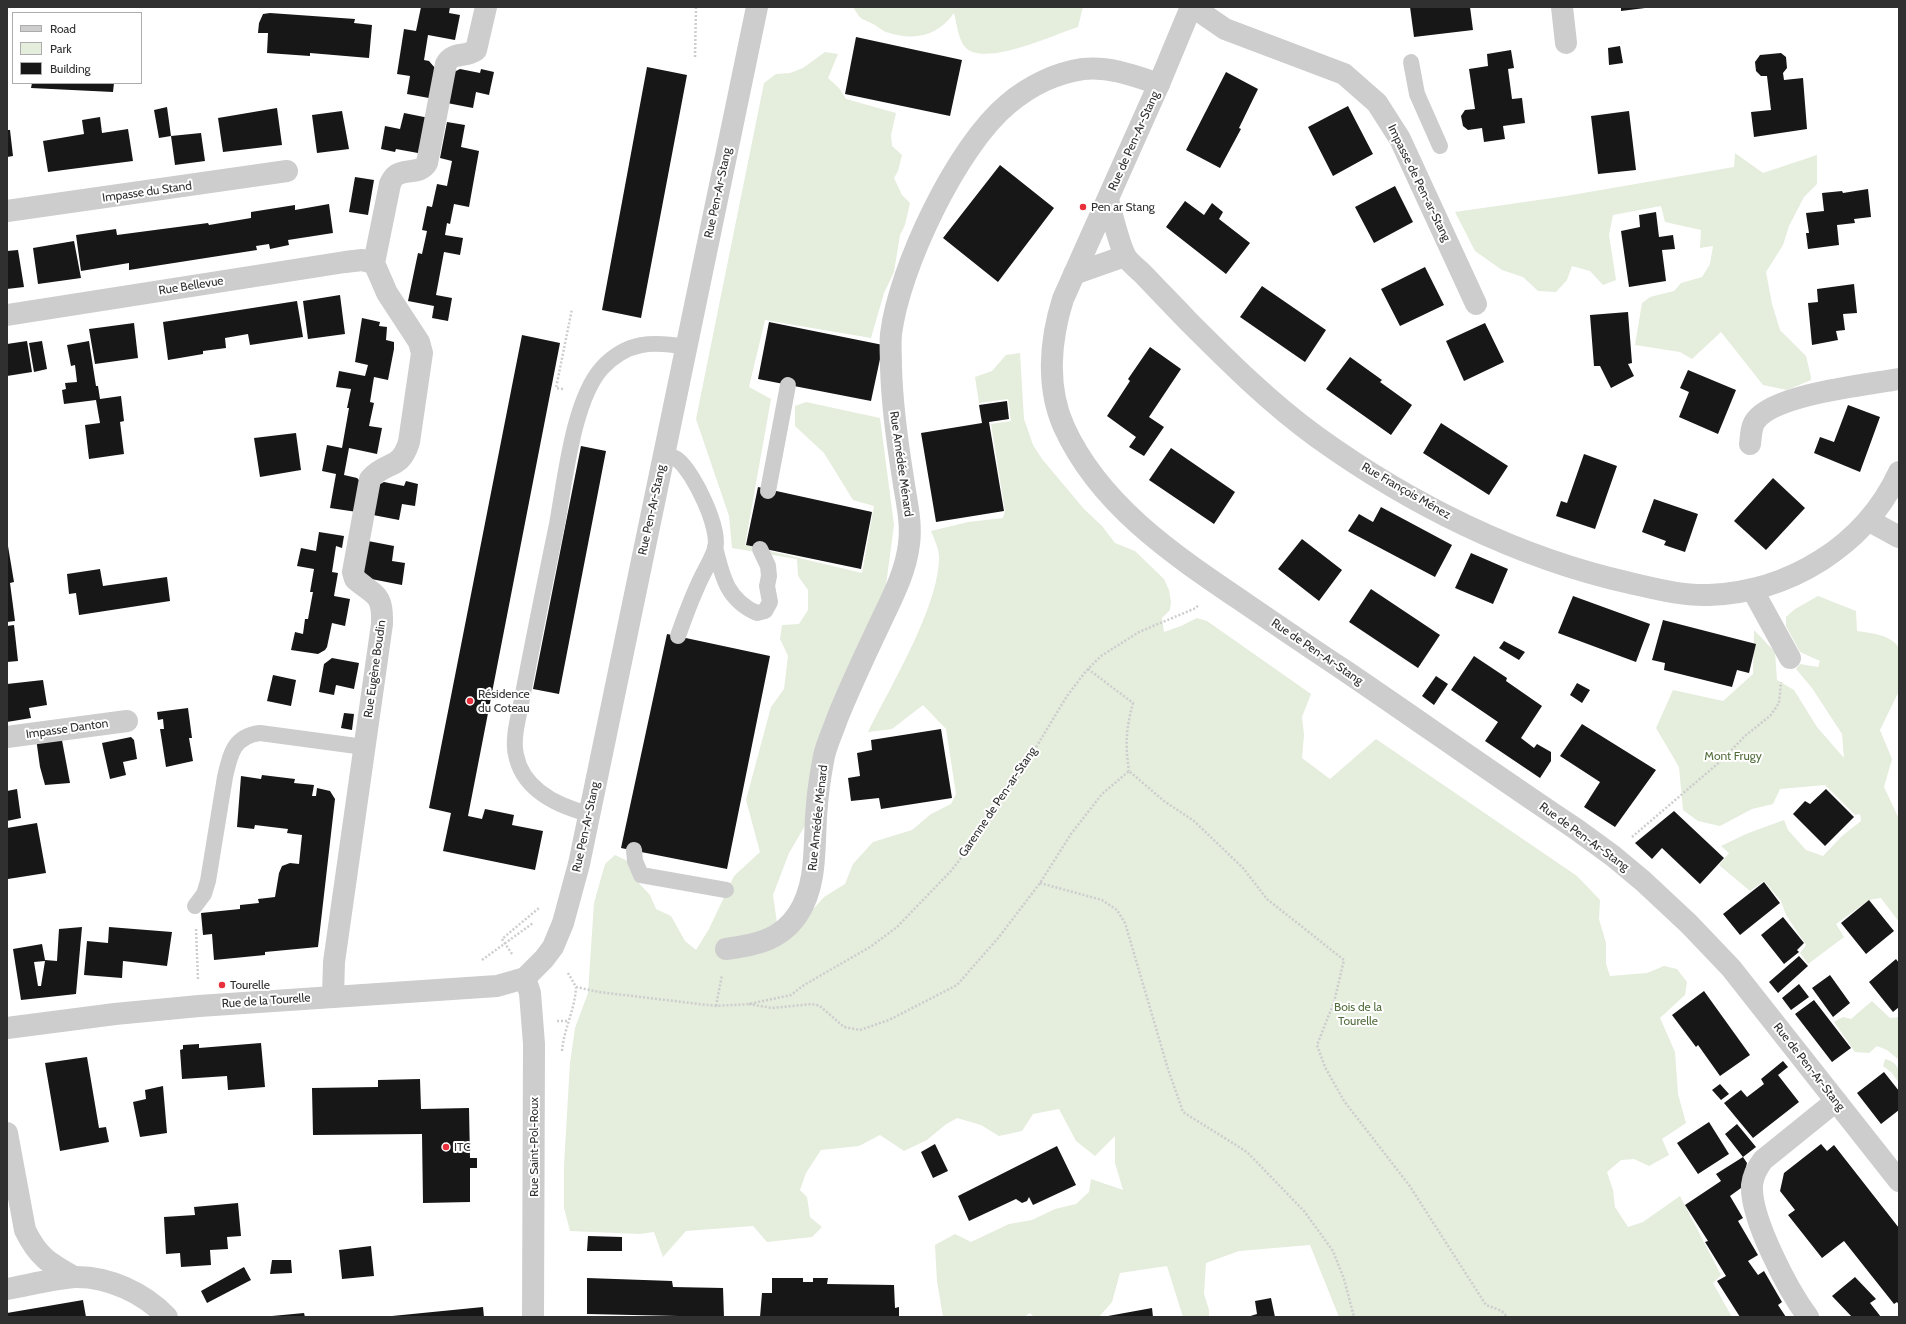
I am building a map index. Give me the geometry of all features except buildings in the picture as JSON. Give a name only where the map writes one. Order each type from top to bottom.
[{"type":"street","points":[[374,263],[390,184],[395,176],[404,172],[420,170],[427,163],[446,64],[449,58],[456,54],[470,54],[476,50],[486,7]]},
{"type":"street","points":[[750,7],[751,30]]},
{"type":"street","points":[[751,30],[757,7]]},
{"type":"street","name":"Rue de Pen-Ar-Stang","points":[[1192,7],[1063,299],[1053,337],[1052,376],[1054,397],[1064,428],[1082,458],[1116,502],[1143,529],[1214,582],[1613,856],[1675,910],[1731,968],[1899,1181]]},
{"type":"street","name":"Impasse de Pen-ar-Stang","points":[[1192,7],[1225,29],[1344,74],[1376,103],[1400,139],[1476,304]]},
{"type":"street","points":[[1562,7],[1566,43]]},
{"type":"street","name":"Rue Pen-Ar-Stang","points":[[518,981],[553,947],[561,929],[571,895],[664,455],[751,30]]},
{"type":"street","name":"Rue Amédée Ménard","points":[[726,949],[762,943],[781,933],[797,916],[808,897],[812,874],[816,806],[825,752],[844,703],[895,592],[907,559],[910,532],[909,514],[892,398],[891,335],[896,310],[912,260],[938,203],[961,161],[984,128],[1008,104],[1035,86],[1070,72],[1086,69],[1115,71],[1159,84]]},
{"type":"street","name":"Impasse du Stand","points":[[7,211],[287,171]]},
{"type":"street","name":"Rue François Ménez","points":[[1108,200],[1125,256],[1230,364],[1291,418],[1345,456],[1433,508],[1529,553],[1616,580],[1697,595],[1723,594],[1752,589],[1799,574],[1814,566],[1843,545],[1868,520],[1889,491],[1899,472]]},
{"type":"street","points":[[1074,274],[1125,256]]},
{"type":"street","name":"Rue Bellevue","points":[[7,315],[345,262],[362,260],[374,263]]},
{"type":"street","name":"Rue Eugène Boudin","points":[[333,996],[334,962],[354,828],[383,612],[381,602],[375,594],[355,579],[354,572],[370,479],[377,471],[400,461],[406,452],[409,442],[422,353],[419,342],[387,293],[374,263]]},
{"type":"street","points":[[1750,444],[1752,430],[1756,420],[1773,407],[1807,395],[1899,379]]},
{"type":"street","points":[[1868,520],[1899,537]]},
{"type":"street","points":[[1752,589],[1787,653]]},
{"type":"street","name":"Impasse Danton","points":[[7,737],[127,721]]},
{"type":"street","name":"Rue de la Tourelle","points":[[7,1028],[108,1015],[199,1006],[497,986],[518,981]]},
{"type":"street","name":"Rue Saint-Pol-Roux","points":[[518,981],[530,993],[534,1044],[533,1317]]},
{"type":"street","points":[[1808,1317],[1784,1280],[1770,1247],[1756,1211],[1752,1185],[1755,1171],[1763,1160],[1836,1100]]},
{"type":"street","points":[[7,1133],[25,1230],[40,1255],[74,1277]]},
{"type":"street","points":[[7,1289],[74,1277],[109,1282],[124,1287],[155,1304],[167,1317]]},
{"type":"lane","points":[[1411,62],[1418,94],[1440,146]]},
{"type":"lane","points":[[589,814],[566,808],[554,802],[538,790],[520,766],[516,754],[516,740],[574,434],[586,396],[601,369],[623,352],[648,343],[662,343],[686,347]]},
{"type":"lane","points":[[768,491],[788,385]]},
{"type":"lane","points":[[664,455],[677,458],[686,467],[707,506],[713,526],[715,547],[724,581],[740,603],[757,613],[765,611],[770,602],[767,586],[769,576],[768,566],[760,549]]},
{"type":"lane","points":[[678,636],[685,614],[715,547]]},
{"type":"lane","points":[[195,906],[204,894],[208,881],[225,777],[229,761],[240,740],[248,734],[260,733],[364,747]]},
{"type":"lane","points":[[634,850],[635,861],[641,876],[726,890]]},
{"type":"path","points":[[695,57],[696,7]]},
{"type":"path","points":[[572,309],[556,388],[586,396]]},
{"type":"path","name":"Garenne de Pen-ar-Stang","points":[[749,1004],[791,994],[898,928],[950,872],[978,837],[1015,782],[1067,696],[1088,669],[1101,656],[1139,632],[1196,608],[1214,582]]},
{"type":"path","points":[[1640,830],[1722,760],[1745,736],[1770,716],[1779,703],[1782,688],[1781,662],[1787,653]]},
{"type":"path","points":[[1088,669],[1133,703],[1129,720],[1126,746],[1129,771],[1164,801],[1194,821],[1243,868],[1267,899],[1344,960],[1334,1002],[1317,1045],[1325,1067],[1344,1101],[1409,1185],[1486,1305],[1502,1311],[1507,1317]]},
{"type":"path","points":[[553,947],[576,987],[599,992],[716,1006],[749,1004],[772,1008],[812,1004],[820,1006],[844,1027],[860,1030],[888,1020],[957,985],[999,937],[1040,883],[1071,834],[1102,794],[1129,771]]},
{"type":"path","points":[[1040,883],[1102,900],[1117,910],[1125,923],[1182,1112],[1247,1152],[1304,1211],[1333,1251],[1344,1279],[1354,1317]]},
{"type":"path","points":[[195,906],[199,1006]]},
{"type":"path","points":[[518,981],[515,958],[502,939],[541,906]]},
{"type":"path","points":[[480,962],[535,922]]},
{"type":"path","points":[[716,1006],[726,949]]},
{"type":"green space","points":[[853,7],[1083,7],[1078,27],[1038,42],[1004,52],[989,54],[976,53],[963,45],[959,36],[954,13],[947,21],[932,32],[924,35],[906,36],[896,35],[884,31],[861,18]]},
{"type":"green space","name":"Bois de la Tourelle","points":[[825,52],[838,54],[828,78],[839,88],[846,99],[896,113],[891,135],[892,146],[902,155],[898,171],[894,178],[902,195],[910,203],[905,225],[900,235],[894,272],[884,293],[871,338],[765,320],[749,387],[771,399],[745,545],[862,573],[874,506],[853,500],[824,453],[795,426],[795,406],[806,402],[880,418],[894,525],[886,585],[809,819],[789,853],[773,895],[777,923],[801,923],[824,897],[845,884],[853,864],[873,842],[912,830],[931,814],[951,804],[956,794],[946,729],[923,705],[892,729],[868,732],[912,646],[931,599],[937,577],[939,554],[931,531],[968,522],[1003,518],[1005,511],[991,424],[1011,421],[1008,399],[979,403],[975,377],[992,371],[1006,355],[1020,353],[1024,419],[1033,445],[1042,459],[1084,509],[1102,526],[1115,543],[1135,551],[1164,579],[1169,590],[1171,602],[1170,610],[1162,618],[1164,632],[1197,618],[1207,621],[1311,694],[1302,717],[1304,735],[1302,758],[1330,779],[1376,739],[1577,876],[1600,900],[1599,919],[1606,943],[1606,964],[1610,976],[1647,973],[1664,966],[1677,969],[1687,982],[1685,995],[1660,1018],[1675,1052],[1678,1094],[1686,1123],[1662,1139],[1669,1155],[1649,1166],[1634,1159],[1621,1160],[1607,1172],[1613,1190],[1615,1207],[1628,1227],[1643,1222],[1680,1196],[1721,1275],[1713,1283],[1732,1317],[1339,1317],[1310,1245],[1239,1251],[1206,1263],[1204,1294],[1209,1310],[1209,1317],[1183,1317],[1167,1266],[1120,1273],[1112,1302],[1099,1317],[1034,1317],[1030,1313],[1024,1317],[943,1317],[937,1281],[935,1245],[955,1234],[971,1242],[1009,1224],[1032,1220],[1055,1209],[1076,1204],[1089,1192],[1091,1179],[1123,1190],[1115,1163],[1115,1136],[1095,1156],[1076,1141],[1059,1109],[1033,1114],[1022,1131],[999,1136],[981,1125],[957,1118],[945,1125],[927,1140],[904,1151],[880,1135],[859,1146],[821,1150],[806,1173],[800,1190],[807,1197],[810,1217],[822,1227],[812,1237],[767,1242],[753,1226],[686,1231],[663,1257],[654,1232],[640,1234],[570,1231],[564,1208],[564,1165],[570,1063],[575,1028],[588,993],[594,903],[605,864],[615,855],[632,863],[636,880],[650,895],[656,909],[671,916],[685,941],[696,950],[709,929],[734,876],[760,852],[746,800],[771,707],[784,689],[788,656],[780,639],[782,625],[799,624],[808,610],[808,590],[798,576],[797,559],[732,548],[729,516],[696,419],[764,83],[776,74],[790,73],[803,68]]},
{"type":"green space","points":[[1735,153],[1763,173],[1817,155],[1817,184],[1804,197],[1789,226],[1783,245],[1766,272],[1772,304],[1780,330],[1806,356],[1811,377],[1811,380],[1787,390],[1763,385],[1721,332],[1692,359],[1680,352],[1635,345],[1642,303],[1650,297],[1674,291],[1681,283],[1702,277],[1710,264],[1713,246],[1700,248],[1701,230],[1665,222],[1661,206],[1613,215],[1609,235],[1616,280],[1603,285],[1590,271],[1572,266],[1567,280],[1556,292],[1538,291],[1523,277],[1502,270],[1475,251],[1455,212],[1566,196],[1734,167]]},
{"type":"green space","name":"Mont Frugy","points":[[1818,596],[1856,611],[1857,631],[1886,637],[1899,648],[1899,691],[1880,730],[1892,759],[1884,787],[1899,819],[1899,922],[1881,898],[1869,900],[1836,924],[1844,937],[1808,964],[1800,953],[1806,945],[1786,915],[1781,901],[1764,881],[1750,891],[1719,865],[1729,853],[1721,846],[1746,834],[1784,820],[1788,830],[1806,850],[1823,856],[1842,836],[1861,821],[1860,814],[1855,815],[1825,785],[1780,789],[1773,804],[1752,809],[1720,826],[1698,821],[1683,810],[1679,767],[1656,728],[1673,690],[1723,701],[1753,674],[1754,630],[1775,652],[1777,680],[1794,690],[1817,727],[1844,758],[1842,734],[1812,688],[1796,669],[1800,664],[1818,667],[1820,661],[1800,652],[1786,626],[1786,617],[1795,609]]},
{"type":"green space","points":[[1872,1001],[1890,1018],[1899,1017],[1899,1060],[1887,1050],[1877,1046],[1869,1053],[1855,1052],[1834,1022],[1843,1017],[1851,1019]]},
{"type":"green space","points":[[1885,1059],[1896,1065],[1899,1074],[1899,1083],[1892,1073],[1883,1066]]},
{"type":"place","name":"Pen ar Stang","points":[[1083,207]]},
{"type":"place","name":"Résidence du Coteau","points":[[470,701]]},
{"type":"place","name":"Tourelle","points":[[222,985]]},
{"type":"place","name":"ITC","points":[[446,1147]]}]
